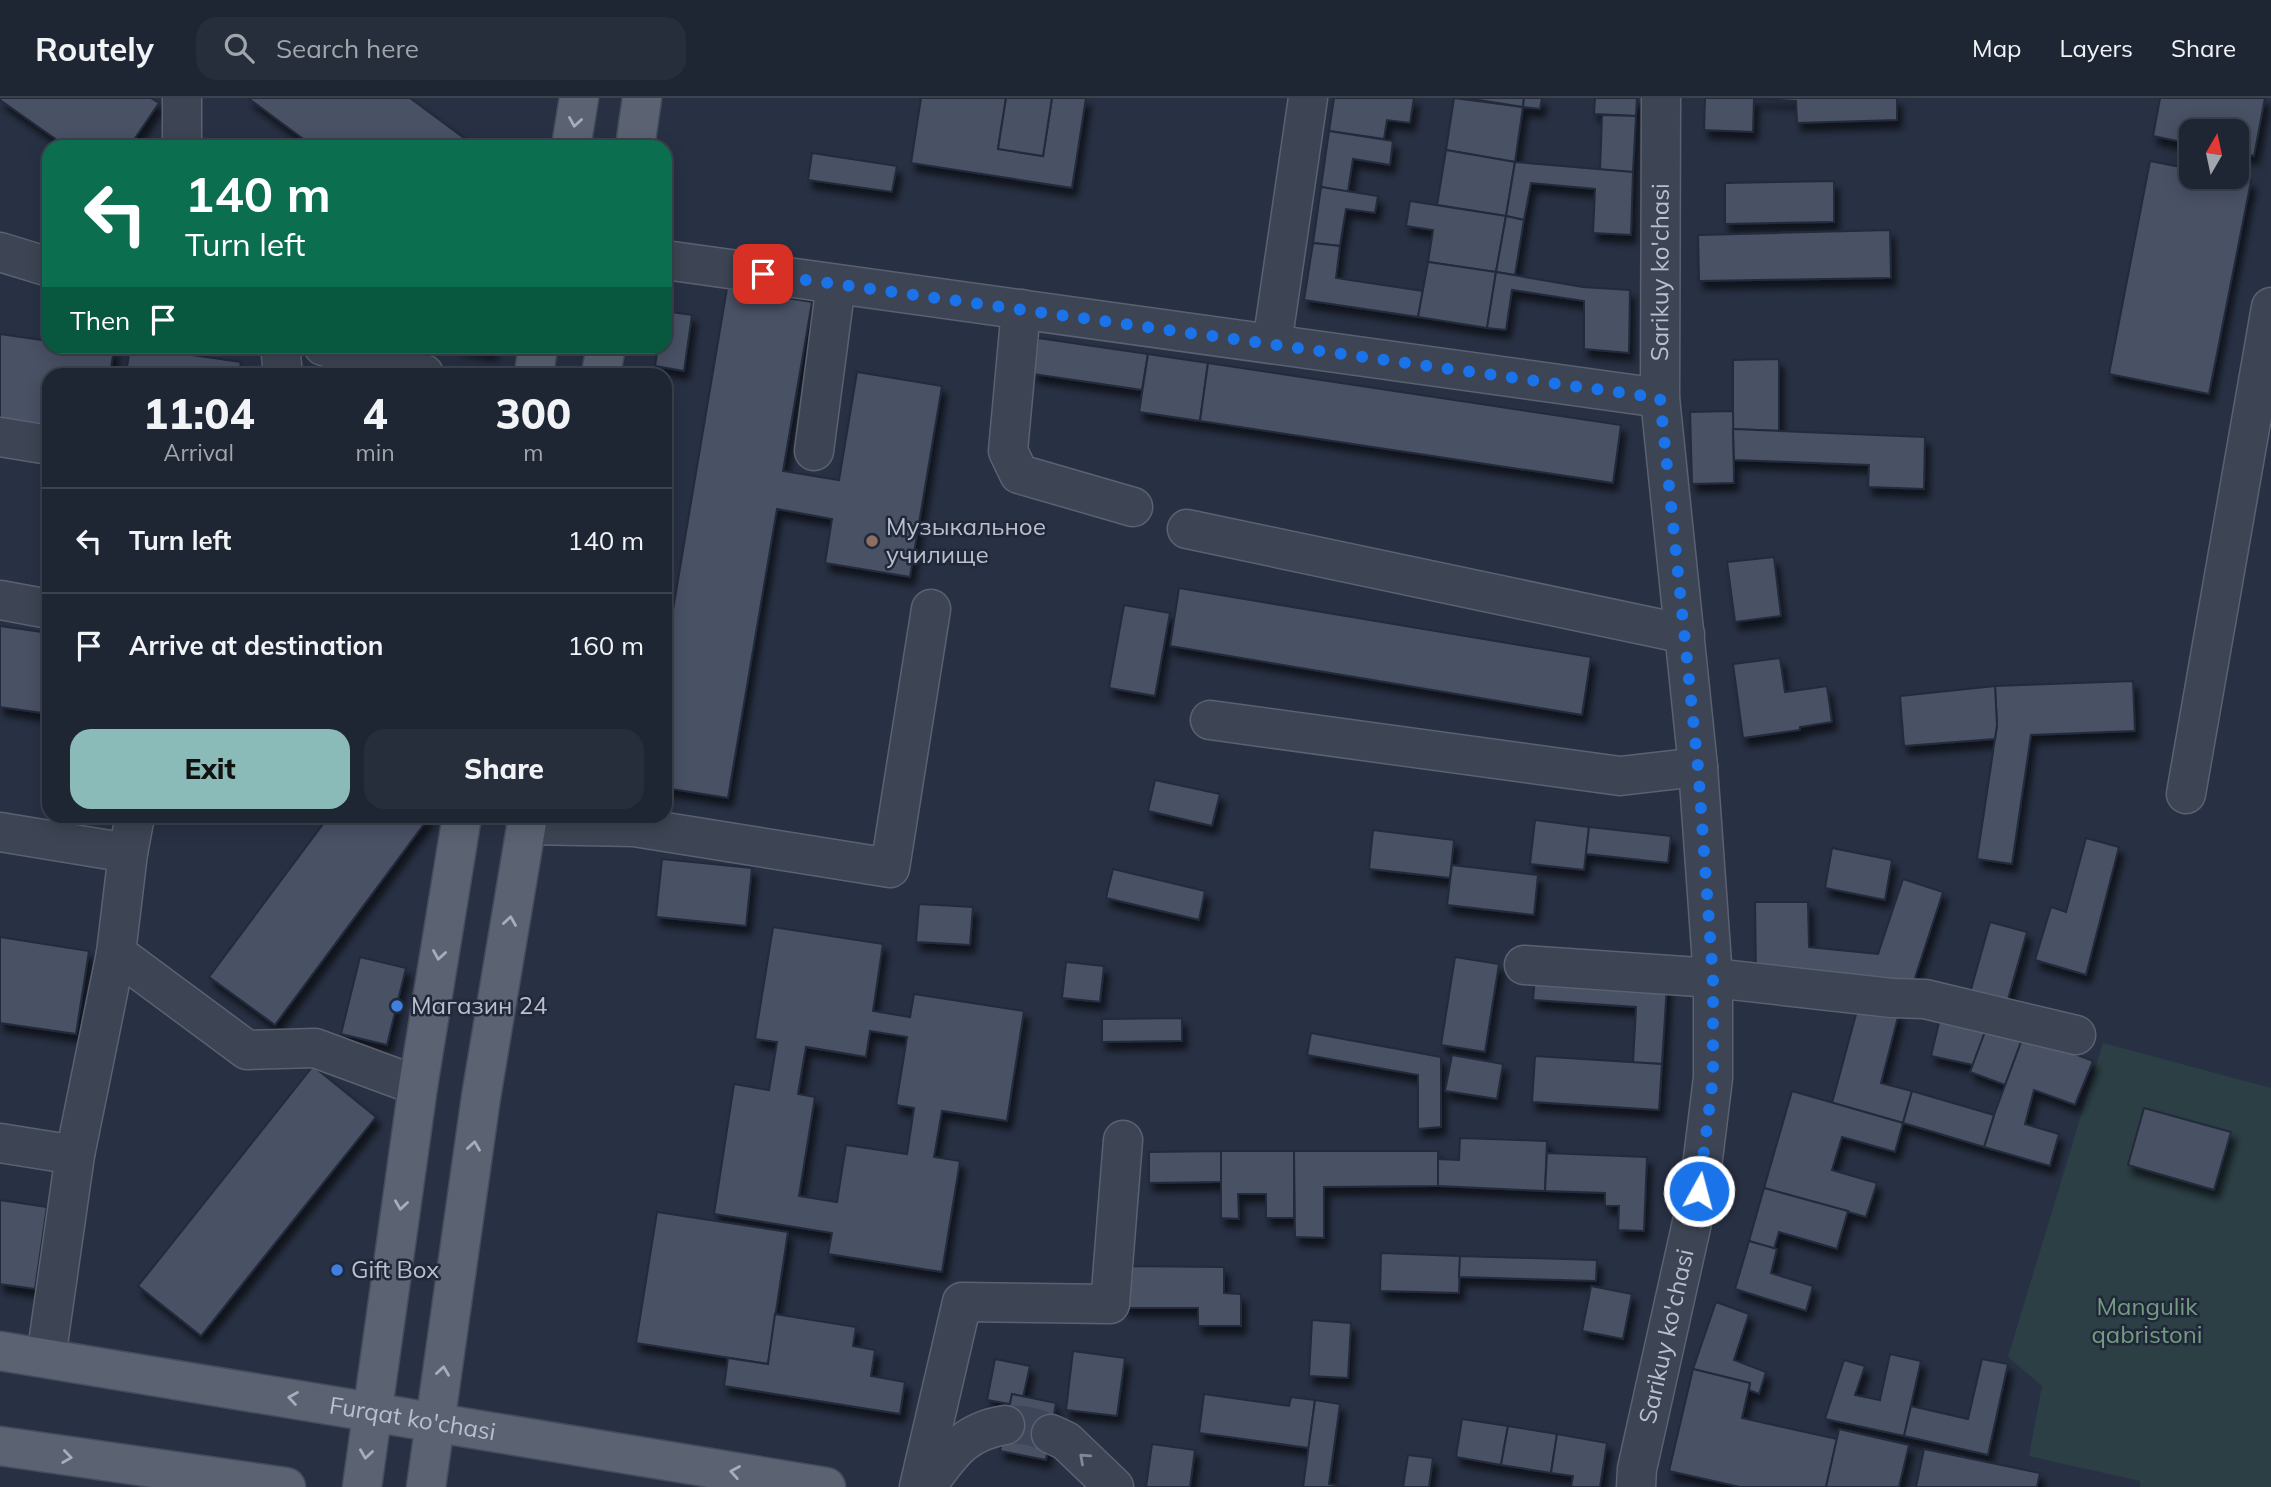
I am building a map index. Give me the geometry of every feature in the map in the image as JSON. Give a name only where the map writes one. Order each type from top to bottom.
[{"type":"main road","points":[[572,140],[579,98]]},
{"type":"main road","points":[[636,140],[642,98]]},
{"type":"main road","points":[[362,1487],[418,1086],[461,823]]},
{"type":"main road","points":[[426,1487],[481,1097],[527,823]]},
{"type":"main road","name":"Furqat ko'chasi","points":[[0,1351],[826,1487]]},
{"type":"main road","points":[[0,1446],[286,1487]]},
{"type":"street","points":[[182,98],[183,140]]},
{"type":"street","points":[[1272,344],[1308,98]]},
{"type":"street","name":"Sarikuy ko'chasi","points":[[1636,1487],[1637,1469],[1699,1191],[1713,1078],[1713,978],[1698,767],[1660,398],[1661,98]]},
{"type":"street","points":[[0,252],[42,265]]},
{"type":"street","points":[[672,261],[1660,398]]},
{"type":"street","points":[[814,451],[836,284]]},
{"type":"street","points":[[2186,794],[2271,307]]},
{"type":"street","points":[[1021,309],[1008,451],[1019,474],[1133,507]]},
{"type":"street","points":[[352,354],[402,368]]},
{"type":"street","points":[[0,438],[42,444]]},
{"type":"street","points":[[1187,529],[1685,634]]},
{"type":"street","points":[[0,600],[42,608]]},
{"type":"street","points":[[573,823],[634,827],[890,868],[931,609]]},
{"type":"street","points":[[1210,720],[1620,776],[1698,767]]},
{"type":"street","points":[[46,1358],[75,1155],[116,953],[134,823]]},
{"type":"street","points":[[0,832],[128,853]]},
{"type":"street","points":[[116,953],[247,1050],[315,1048],[418,1086]]},
{"type":"street","points":[[1524,965],[1713,978],[1892,998],[1925,999],[2076,1035]]},
{"type":"street","points":[[919,1487],[962,1302],[1110,1304],[1123,1140]]},
{"type":"street","points":[[0,1143],[75,1155]]},
{"type":"street","points":[[926,1487],[957,1446],[990,1428],[1005,1425]]},
{"type":"street","points":[[1051,1434],[1066,1441],[1114,1487]]},
{"type":"green space","name":"Mangulik qabristoni","points":[[2103,1043],[2271,1088],[2271,1487],[2140,1487],[2140,1481],[2029,1456],[2042,1386],[2008,1357]]},
{"type":"building","points":[[151,98],[159,103],[134,140],[57,140],[0,100]]},
{"type":"building","points":[[248,98],[410,98],[467,140],[305,140]]},
{"type":"building","points":[[921,98],[1006,98],[998,149],[1043,156],[1052,98],[1086,98],[1072,188],[911,163]]},
{"type":"building","points":[[1006,98],[1052,98],[1043,156],[998,149]]},
{"type":"building","points":[[1334,98],[1414,98],[1410,123],[1387,120],[1384,139],[1329,131]]},
{"type":"building","points":[[1454,98],[1523,107],[1515,162],[1446,150]]},
{"type":"building","points":[[1466,98],[1524,98],[1523,107]]},
{"type":"building","points":[[1524,98],[1542,98],[1540,109],[1523,107]]},
{"type":"building","points":[[1595,98],[1637,98],[1636,116],[1594,114]]},
{"type":"building","points":[[1705,98],[1897,98],[1897,120],[1797,123],[1796,101],[1754,99],[1753,132],[1704,130]]},
{"type":"building","points":[[2160,98],[2265,98],[2254,156],[2249,155],[2249,119],[2179,119],[2179,141],[2153,136]]},
{"type":"building","points":[[1602,115],[1636,116],[1633,172],[1600,171]]},
{"type":"building","points":[[1329,131],[1393,141],[1390,165],[1353,159],[1348,192],[1321,187]]},
{"type":"building","points":[[1446,150],[1515,162],[1506,216],[1437,205]]},
{"type":"building","points":[[812,153],[897,166],[892,192],[808,180]]},
{"type":"building","points":[[2150,161],[2179,167],[2179,189],[2249,189],[2251,181],[2209,394],[2109,374]]},
{"type":"building","points":[[1515,162],[1633,172],[1631,235],[1593,233],[1595,189],[1531,183],[1524,220],[1506,216]]},
{"type":"building","points":[[1834,181],[1834,222],[1725,224],[1725,183]]},
{"type":"building","points":[[1321,187],[1378,196],[1375,213],[1346,209],[1340,246],[1313,243]]},
{"type":"building","points":[[1410,201],[1506,216],[1496,272],[1428,262],[1433,230],[1406,226]]},
{"type":"building","points":[[1506,216],[1524,220],[1515,275],[1496,272]]},
{"type":"building","points":[[1890,230],[1891,278],[1699,281],[1698,235]]},
{"type":"building","points":[[1313,243],[1340,246],[1336,278],[1423,291],[1418,317],[1304,300]]},
{"type":"building","points":[[1428,262],[1496,272],[1487,328],[1418,317]]},
{"type":"building","points":[[1496,272],[1583,287],[1630,290],[1629,353],[1584,349],[1584,301],[1512,290],[1506,330],[1487,328]]},
{"type":"building","name":"Музыкальное училище","points":[[727,288],[812,302],[783,471],[839,480],[857,372],[942,386],[910,577],[825,563],[832,519],[777,509],[728,798],[672,789],[672,615]]},
{"type":"building","points":[[672,312],[692,315],[684,371],[655,366],[657,354],[672,354]]},
{"type":"building","points":[[0,334],[42,340],[42,354],[113,354],[111,368],[42,368],[42,428],[0,422]]},
{"type":"building","points":[[1038,338],[1148,354],[1142,390],[1033,374]]},
{"type":"building","points":[[129,354],[186,354],[241,362],[240,368],[127,368]]},
{"type":"building","points":[[1148,354],[1208,363],[1200,421],[1139,412]]},
{"type":"building","points":[[1779,359],[1779,431],[1733,429],[1733,360]]},
{"type":"building","points":[[1208,363],[1621,425],[1613,483],[1200,421]]},
{"type":"building","points":[[1733,411],[1734,483],[1692,484],[1690,412]]},
{"type":"building","points":[[1733,429],[1925,437],[1924,489],[1868,487],[1869,465],[1734,460]]},
{"type":"building","points":[[1774,557],[1781,616],[1735,622],[1727,562]]},
{"type":"building","points":[[1179,588],[1591,657],[1582,715],[1170,646]]},
{"type":"building","points":[[1124,605],[1170,613],[1155,696],[1109,688]]},
{"type":"building","points":[[0,626],[42,632],[42,713],[0,707]]},
{"type":"building","points":[[1780,658],[1785,692],[1827,686],[1832,722],[1800,727],[1800,730],[1743,738],[1733,664]]},
{"type":"building","points":[[2133,681],[2135,731],[2031,735],[2012,864],[1977,859],[1997,725],[1995,686]]},
{"type":"building","points":[[1995,686],[1995,739],[1904,746],[1900,696]]},
{"type":"building","points":[[1155,780],[1220,794],[1212,826],[1148,811]]},
{"type":"building","points":[[1535,820],[1589,827],[1584,870],[1530,864]]},
{"type":"building","points":[[324,823],[425,823],[275,1025],[209,977]]},
{"type":"building","points":[[1589,827],[1671,836],[1668,863],[1586,854]]},
{"type":"building","points":[[1373,830],[1454,840],[1450,878],[1369,869]]},
{"type":"building","points":[[2086,838],[2119,847],[2086,975],[2035,960],[2051,907],[2066,912]]},
{"type":"building","points":[[1832,848],[1892,860],[1885,900],[1825,888]]},
{"type":"building","points":[[662,859],[752,868],[746,926],[656,917]]},
{"type":"building","points":[[1452,865],[1538,875],[1534,915],[1447,905]]},
{"type":"building","points":[[1113,869],[1205,891],[1199,920],[1106,898]]},
{"type":"building","points":[[1903,879],[1943,892],[1911,990],[1756,976],[1755,902],[1808,902],[1809,947],[1878,954]]},
{"type":"building","points":[[919,904],[973,907],[970,945],[916,942]]},
{"type":"building","points":[[1990,922],[2027,932],[2005,1010],[1968,1000]]},
{"type":"building","points":[[773,927],[883,944],[873,1011],[910,1017],[914,994],[1024,1011],[1007,1121],[942,1111],[934,1157],[960,1161],[942,1272],[828,1254],[832,1233],[714,1214],[734,1084],[769,1090],[777,1042],[755,1039]],"holes":[[[870,1031],[907,1037],[896,1105],[914,1108],[907,1154],[846,1145],[837,1202],[799,1196],[815,1097],[798,1094],[806,1047],[866,1057]]]},
{"type":"building","points":[[0,937],[89,951],[76,1034],[0,1023]]},
{"type":"building","points":[[360,957],[406,968],[387,1045],[341,1034]]},
{"type":"building","points":[[1455,957],[1499,964],[1485,1052],[1441,1045]]},
{"type":"building","points":[[1066,962],[1104,966],[1100,1002],[1062,998]]},
{"type":"building","points":[[1535,977],[1667,985],[1662,1064],[1633,1063],[1636,1007],[1533,1000]]},
{"type":"building","points":[[1859,1003],[1899,1013],[1881,1083],[1912,1091],[1903,1123],[1832,1103]]},
{"type":"building","points":[[1942,1010],[1989,1021],[1973,1065],[1931,1056]]},
{"type":"building","points":[[1182,1018],[1182,1041],[1102,1042],[1102,1019]]},
{"type":"building","points":[[1989,1021],[2024,1034],[2005,1085],[1970,1072]]},
{"type":"building","points":[[1311,1033],[1441,1057],[1441,1127],[1418,1129],[1418,1075],[1307,1055]]},
{"type":"building","points":[[2024,1034],[2093,1061],[2075,1105],[2034,1090],[2025,1124],[2059,1134],[2050,1166],[1984,1147]]},
{"type":"building","points":[[1452,1055],[1503,1064],[1497,1099],[1445,1091]]},
{"type":"building","points":[[1535,1056],[1662,1064],[1659,1110],[1532,1102]]},
{"type":"building","points":[[313,1066],[376,1117],[201,1336],[138,1286]]},
{"type":"building","points":[[1792,1091],[1903,1123],[1895,1152],[1842,1137],[1832,1170],[1877,1183],[1866,1217],[1764,1188]]},
{"type":"building","points":[[1912,1091],[1994,1115],[1984,1147],[1903,1123]]},
{"type":"building","points":[[2144,1108],[2231,1132],[2214,1190],[2128,1165]]},
{"type":"building","points":[[1460,1138],[1547,1141],[1545,1191],[1438,1186],[1438,1159],[1459,1160]]},
{"type":"building","points":[[1221,1151],[1221,1182],[1149,1183],[1149,1152]]},
{"type":"building","points":[[1221,1151],[1294,1151],[1294,1218],[1266,1218],[1266,1194],[1238,1194],[1239,1219],[1221,1218]]},
{"type":"building","points":[[1294,1151],[1438,1151],[1438,1186],[1324,1187],[1324,1238],[1295,1237]]},
{"type":"building","points":[[1547,1153],[1647,1157],[1644,1231],[1618,1230],[1619,1206],[1605,1206],[1605,1193],[1545,1191]]},
{"type":"building","points":[[1764,1188],[1848,1211],[1837,1249],[1779,1232],[1774,1249],[1749,1241]]},
{"type":"building","points":[[0,1200],[47,1207],[35,1289],[0,1284]]},
{"type":"building","points":[[657,1212],[788,1232],[768,1364],[636,1343]]},
{"type":"building","points":[[1749,1241],[1777,1249],[1771,1273],[1813,1286],[1806,1311],[1735,1289]]},
{"type":"building","points":[[1381,1253],[1460,1256],[1459,1293],[1380,1291]]},
{"type":"building","points":[[1460,1256],[1597,1260],[1596,1281],[1459,1277]]},
{"type":"building","points":[[1124,1266],[1224,1267],[1224,1293],[1241,1294],[1241,1326],[1198,1326],[1198,1308],[1124,1308]]},
{"type":"building","points":[[1591,1286],[1632,1294],[1623,1339],[1582,1331]]},
{"type":"building","points":[[1716,1302],[1749,1314],[1734,1360],[1766,1372],[1759,1394],[1749,1390],[1750,1383],[1693,1369]]},
{"type":"building","points":[[775,1314],[856,1327],[853,1346],[875,1350],[871,1376],[905,1382],[900,1414],[724,1386],[728,1358],[768,1364]]},
{"type":"building","points":[[1312,1320],[1351,1323],[1348,1378],[1309,1376]]},
{"type":"building","points":[[1073,1351],[1125,1358],[1117,1416],[1066,1410]]},
{"type":"building","points":[[1890,1354],[1921,1361],[1904,1436],[1825,1419],[1844,1360],[1865,1366],[1855,1395],[1880,1400]]},
{"type":"building","points":[[995,1359],[1030,1366],[1023,1397],[1012,1394],[1010,1404],[987,1400]]},
{"type":"building","points":[[1982,1359],[2008,1364],[1988,1455],[1904,1436],[1911,1406],[1968,1419]]},
{"type":"building","points":[[1693,1369],[1750,1383],[1742,1418],[1837,1439],[1826,1487],[1740,1487],[1669,1471]]},
{"type":"building","points":[[1012,1394],[1056,1403],[1046,1460],[1000,1451]]},
{"type":"building","points":[[1204,1394],[1289,1406],[1291,1397],[1315,1400],[1309,1448],[1199,1433]]},
{"type":"building","points":[[1315,1400],[1340,1404],[1329,1484],[1349,1487],[1303,1487]]},
{"type":"building","points":[[1462,1419],[1508,1426],[1501,1465],[1456,1457]]},
{"type":"building","points":[[1508,1426],[1557,1434],[1551,1473],[1501,1465]]},
{"type":"building","points":[[1839,1429],[1909,1445],[1899,1487],[1826,1487]]},
{"type":"building","points":[[1557,1434],[1607,1443],[1600,1487],[1571,1487],[1573,1476],[1551,1473]]},
{"type":"building","points":[[1152,1444],[1195,1450],[1190,1487],[1146,1487]]},
{"type":"building","points":[[1924,1449],[2040,1473],[2037,1487],[1916,1487]]},
{"type":"building","points":[[1408,1455],[1433,1458],[1429,1487],[1403,1487]]},
{"type":"tunnel","points":[[1005,1425],[1028,1426],[1051,1434]]},
{"type":"place","name":"Музыкальное училище","points":[[872,541]]},
{"type":"place","name":"Магазин 24","points":[[397,1006]]},
{"type":"place","name":"Gift Box","points":[[337,1270]]},
{"type":"route","points":[[763,274],[1660,398],[1698,767],[1713,978],[1713,1078],[1699,1191]]}]
